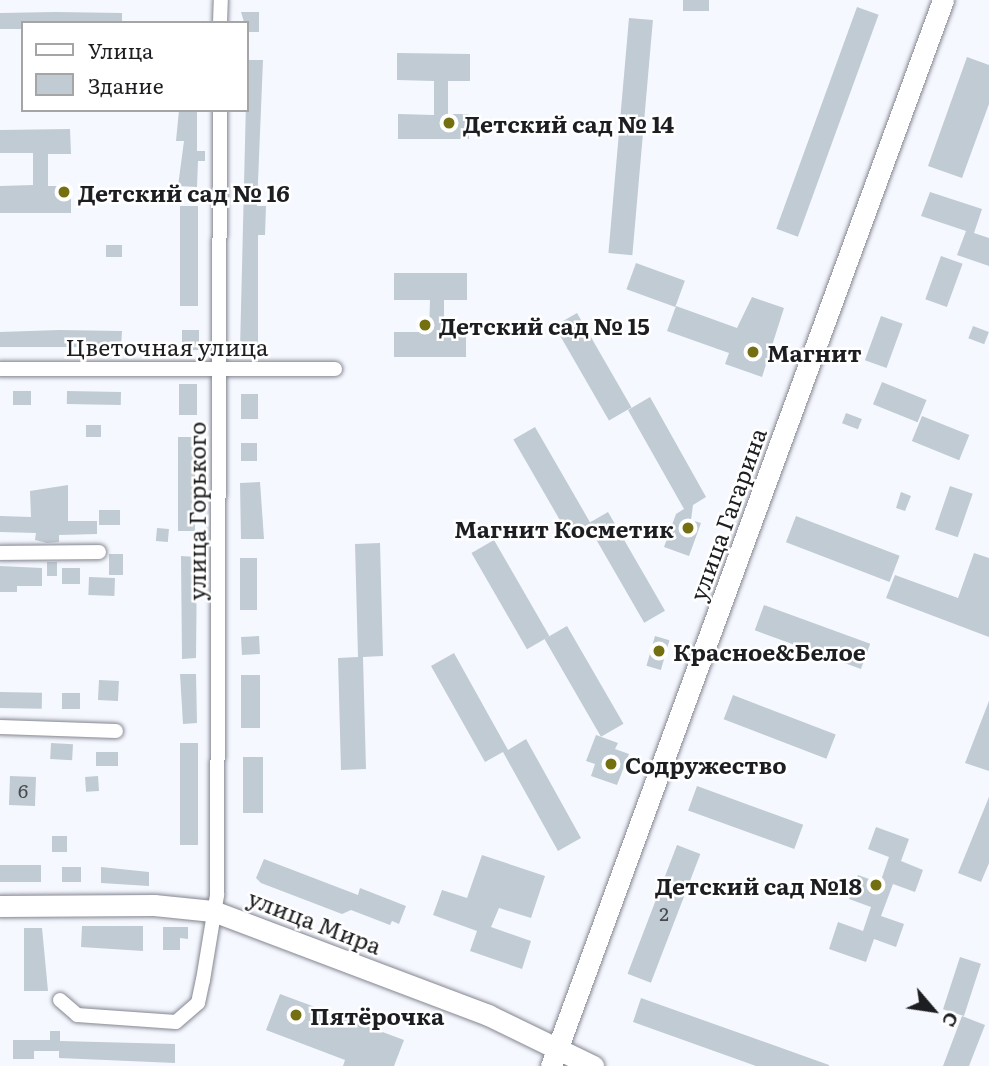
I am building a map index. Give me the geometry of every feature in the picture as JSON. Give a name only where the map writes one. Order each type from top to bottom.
[{"type":"main road","name":"улица Гагарина","points":[[555,1056],[943,0]]},
{"type":"main road","name":"улица Мира","points":[[0,906],[154,905],[214,911],[488,1014],[555,1056],[593,1066]]},
{"type":"street","points":[[220,0],[220,21]]},
{"type":"street","name":"улица Горького","points":[[60,1000],[77,1015],[99,1019],[176,1022],[189,1015],[198,1003],[214,911],[220,112]]},
{"type":"street","name":"Цветочная улица","points":[[0,369],[335,369]]},
{"type":"street","points":[[0,553],[99,552]]},
{"type":"street","points":[[0,727],[116,732]]},
{"type":"building","points":[[683,0],[709,0],[709,11],[683,11]]},
{"type":"building","points":[[857,7],[879,15],[798,237],[776,229]]},
{"type":"building","points":[[241,12],[259,12],[259,32],[248,32],[248,21],[244,21]]},
{"type":"building","points":[[0,13],[122,13],[122,21],[21,21],[21,29],[0,29]]},
{"type":"building","points":[[629,18],[653,20],[632,255],[608,253]]},
{"type":"building","points":[[397,53],[470,54],[470,81],[448,81],[448,114],[469,114],[469,139],[398,139],[398,114],[434,115],[434,81],[397,80]]},
{"type":"building","points":[[967,57],[989,65],[989,104],[962,178],[928,166]]},
{"type":"building","points":[[248,60],[263,60],[257,206],[266,206],[265,235],[258,235],[258,351],[240,350]]},
{"type":"building","points":[[179,112],[197,112],[197,151],[205,151],[205,161],[198,161],[197,187],[178,186],[184,141],[176,141]]},
{"type":"building","points":[[70,129],[71,154],[48,154],[48,186],[71,186],[71,213],[0,213],[0,186],[33,185],[33,153],[0,153],[0,130]]},
{"type":"building","points":[[930,192],[982,209],[974,233],[989,238],[989,266],[957,255],[966,231],[921,216]]},
{"type":"building","points":[[180,206],[198,206],[198,306],[180,306]]},
{"type":"building","points":[[106,245],[122,245],[122,257],[106,257]]},
{"type":"building","points":[[941,256],[963,264],[947,307],[925,299]]},
{"type":"building","points":[[636,263],[685,281],[675,307],[626,289]]},
{"type":"building","points":[[394,273],[467,273],[467,300],[444,300],[444,334],[466,334],[466,357],[394,357],[394,332],[429,332],[430,300],[394,300]]},
{"type":"building","points":[[752,297],[784,308],[762,377],[725,364],[729,353],[667,331],[676,306],[737,328]]},
{"type":"building","points":[[577,313],[632,407],[609,420],[554,326]]},
{"type":"building","points":[[881,316],[903,324],[887,368],[865,360]]},
{"type":"building","points":[[973,326],[989,332],[984,344],[968,338]]},
{"type":"building","points":[[182,330],[199,330],[199,350],[182,350]]},
{"type":"building","points":[[122,331],[121,347],[0,347],[0,332]]},
{"type":"building","points":[[882,382],[927,400],[918,422],[873,404]]},
{"type":"building","points":[[179,384],[197,384],[197,415],[179,415]]},
{"type":"building","points":[[13,391],[31,391],[31,405],[13,405]]},
{"type":"building","points":[[67,391],[121,392],[121,405],[67,404]]},
{"type":"building","points":[[241,394],[258,394],[258,419],[241,419]]},
{"type":"building","points":[[650,397],[706,497],[693,505],[691,520],[701,523],[689,556],[664,547],[676,514],[684,509],[628,410]]},
{"type":"building","points":[[846,413],[862,419],[858,429],[842,423]]},
{"type":"building","points":[[922,416],[969,435],[959,460],[912,441]]},
{"type":"building","points":[[86,425],[101,425],[101,437],[86,437]]},
{"type":"building","points":[[535,427],[590,523],[569,536],[513,439]]},
{"type":"building","points":[[178,437],[195,437],[195,531],[178,531]]},
{"type":"building","points":[[241,443],[257,443],[257,461],[241,461]]},
{"type":"building","points":[[260,482],[264,539],[241,539],[240,483]]},
{"type":"building","points":[[68,485],[68,521],[97,521],[97,534],[59,535],[59,542],[47,543],[35,540],[36,533],[0,532],[0,516],[31,517],[30,491]]},
{"type":"building","points":[[950,486],[973,494],[958,537],[935,529]]},
{"type":"building","points":[[901,492],[911,496],[905,511],[896,508]]},
{"type":"building","points":[[99,510],[120,510],[120,525],[99,525]]},
{"type":"building","points":[[608,512],[665,611],[644,623],[587,524]]},
{"type":"building","points":[[796,516],[900,556],[890,582],[786,542]]},
{"type":"building","points":[[157,528],[169,529],[168,542],[156,541]]},
{"type":"building","points":[[494,540],[550,636],[527,649],[471,553]]},
{"type":"building","points":[[380,543],[383,656],[363,657],[366,769],[341,770],[338,658],[358,657],[355,544]]},
{"type":"building","points":[[974,553],[989,558],[989,637],[886,598],[895,575],[958,598]]},
{"type":"building","points":[[109,554],[123,554],[123,575],[109,575]]},
{"type":"building","points":[[181,556],[197,557],[196,658],[182,659]]},
{"type":"building","points":[[240,558],[257,558],[257,610],[240,610]]},
{"type":"building","points":[[47,562],[57,562],[57,576],[47,576]]},
{"type":"building","points":[[0,566],[42,568],[42,586],[17,586],[17,592],[0,592]]},
{"type":"building","points":[[62,568],[80,568],[80,584],[62,584]]},
{"type":"building","points":[[89,577],[115,578],[114,596],[88,595]]},
{"type":"building","points":[[764,605],[870,644],[861,669],[755,630]]},
{"type":"building","points":[[567,626],[624,724],[601,737],[544,639]]},
{"type":"building","points":[[259,636],[260,654],[242,655],[241,637]]},
{"type":"building","points":[[655,636],[669,640],[661,670],[646,666]]},
{"type":"building","points":[[454,653],[508,750],[526,739],[581,838],[558,851],[503,752],[485,762],[431,666]]},
{"type":"building","points":[[180,674],[196,674],[197,723],[183,724]]},
{"type":"building","points":[[241,675],[260,675],[260,728],[241,728]]},
{"type":"building","points":[[99,680],[119,681],[118,701],[98,700]]},
{"type":"building","points":[[0,692],[42,693],[42,709],[0,708]]},
{"type":"building","points":[[62,693],[80,693],[80,709],[62,709]]},
{"type":"building","points":[[733,695],[836,734],[826,759],[724,719]]},
{"type":"building","points":[[989,701],[989,771],[965,763]]},
{"type":"building","points":[[596,735],[618,743],[615,749],[629,754],[617,785],[591,776],[595,764],[586,761]]},
{"type":"building","points":[[51,743],[73,744],[72,760],[50,759]]},
{"type":"building","points":[[180,743],[198,743],[198,845],[180,845]]},
{"type":"building","points":[[96,752],[118,752],[118,766],[96,766]]},
{"type":"building","points":[[243,757],[263,757],[263,813],[243,813]]},
{"type":"building","points":[[10,776],[36,777],[35,806],[9,805]]},
{"type":"building","points":[[98,776],[99,791],[86,792],[85,777]]},
{"type":"building","points":[[697,786],[803,825],[794,849],[688,810]]},
{"type":"building","points":[[989,797],[989,863],[981,882],[958,873]]},
{"type":"building","points":[[876,827],[909,839],[901,861],[923,870],[915,892],[893,884],[881,916],[904,924],[896,947],[874,939],[866,962],[829,949],[838,922],[863,931],[871,907],[849,899],[858,875],[880,883],[889,857],[868,849]]},
{"type":"building","points":[[52,836],[67,836],[67,852],[52,852]]},
{"type":"building","points":[[677,845],[700,854],[651,983],[628,974]]},
{"type":"building","points":[[482,855],[545,876],[531,918],[499,908],[491,927],[531,941],[522,969],[470,951],[477,931],[433,915],[442,890],[467,898]]},
{"type":"building","points":[[264,859],[358,895],[360,888],[406,906],[399,924],[392,921],[390,925],[351,910],[342,914],[261,883],[256,878]]},
{"type":"building","points":[[0,865],[41,865],[41,882],[0,882]]},
{"type":"building","points":[[62,867],[81,867],[81,882],[62,882]]},
{"type":"building","points":[[101,867],[149,872],[149,886],[101,883]]},
{"type":"building","points":[[82,926],[143,926],[143,951],[81,947]]},
{"type":"building","points":[[163,927],[188,927],[188,939],[180,938],[180,950],[163,950]]},
{"type":"building","points":[[24,928],[42,928],[48,991],[24,991]]},
{"type":"building","points":[[960,957],[981,964],[964,1016],[943,1009]]},
{"type":"building","points":[[280,994],[404,1040],[394,1066],[343,1066],[345,1060],[266,1030]]},
{"type":"building","points":[[641,998],[829,1066],[756,1066],[633,1022]]},
{"type":"building","points":[[962,1016],[985,1025],[969,1066],[943,1066]]},
{"type":"building","points":[[50,1031],[60,1031],[60,1041],[175,1044],[175,1063],[59,1058],[59,1051],[34,1051],[34,1059],[13,1059],[13,1040],[50,1040]]},
{"type":"place","name":"Детский сад № 14","points":[[449,123]]},
{"type":"place","name":"Детский сад № 16","points":[[64,192]]},
{"type":"place","name":"Детский сад № 15","points":[[425,325]]},
{"type":"place","name":"Магнит","points":[[753,352]]},
{"type":"place","name":"Магнит Косметик","points":[[688,528]]},
{"type":"place","name":"Красное&Белое","points":[[659,651]]},
{"type":"place","name":"Содружество","points":[[611,764]]},
{"type":"place","name":"Детский сад №18","points":[[876,885]]},
{"type":"place","name":"Пятёрочка","points":[[296,1015]]}]
